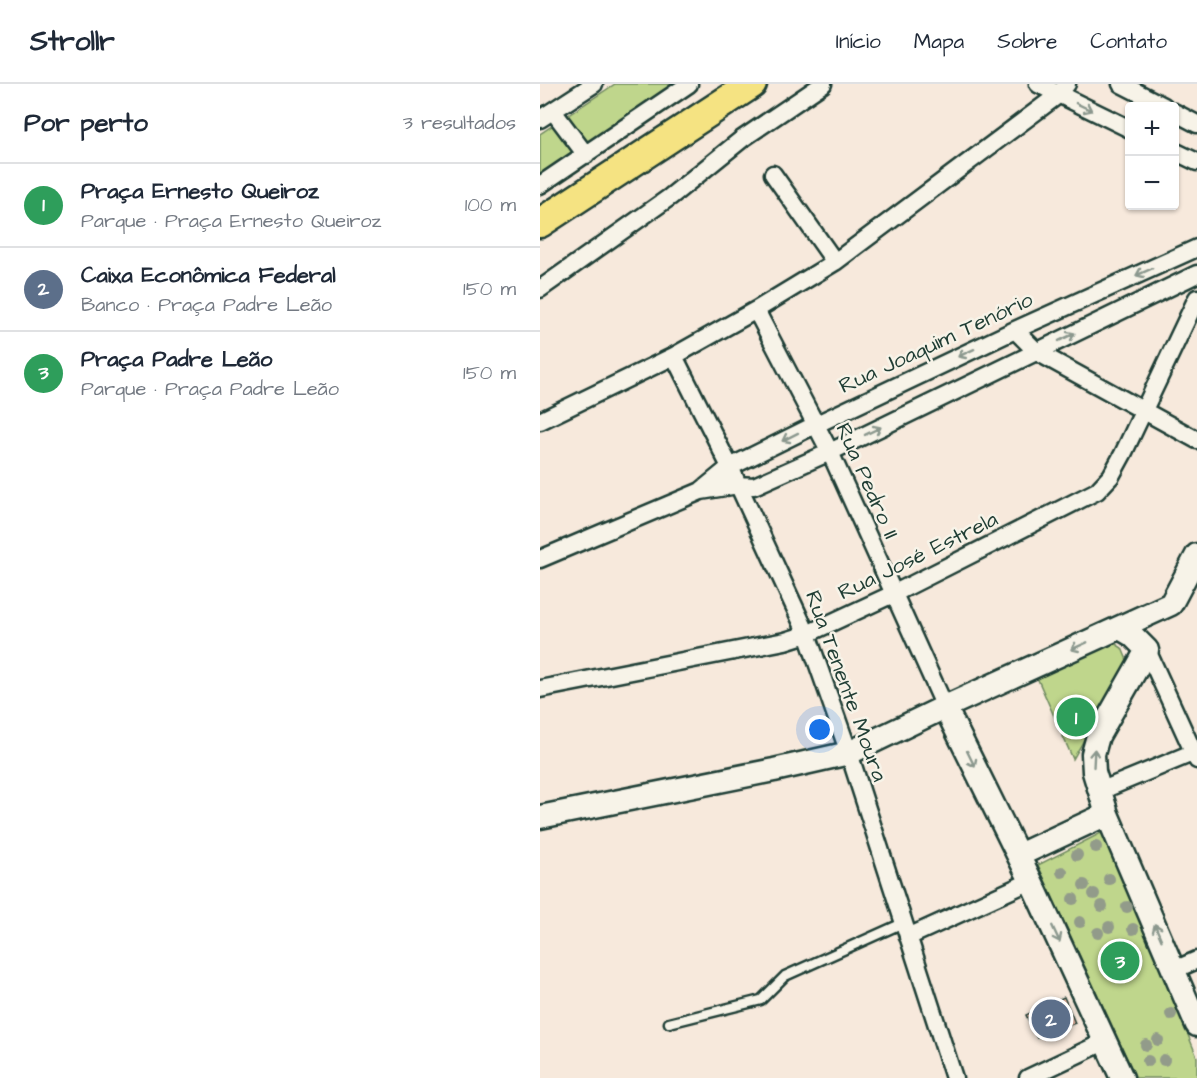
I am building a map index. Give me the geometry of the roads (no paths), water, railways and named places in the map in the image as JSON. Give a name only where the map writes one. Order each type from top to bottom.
[{"type":"highway","points":[[540,224],[752,84]]},
{"type":"street","points":[[586,155],[546,115],[594,84]]},
{"type":"street","points":[[540,184],[689,84]]},
{"type":"street","points":[[540,289],[670,197],[742,139],[823,84]]},
{"type":"street","points":[[1038,84],[1063,90],[1125,126]]},
{"type":"street","points":[[1121,84],[1156,102]]},
{"type":"street","points":[[540,421],[674,356],[835,262],[1063,90]]},
{"type":"street","points":[[1179,115],[1197,124]]},
{"type":"street","points":[[1179,153],[1197,162]]},
{"type":"street","points":[[773,174],[835,262]]},
{"type":"street","name":"Rua Joaquim Tenório","points":[[701,491],[730,467],[817,423],[1197,248]]},
{"type":"street","name":"Rua Joaquim Tenório","points":[[540,559],[701,491],[738,485],[754,486],[830,452],[1197,274]]},
{"type":"street","name":"Rua José Estrela","points":[[540,689],[785,641],[807,634],[893,594],[1097,491],[1111,476],[1197,298]]},
{"type":"street","name":"Rua Pedro II","points":[[756,310],[817,423],[945,706]]},
{"type":"street","points":[[1015,330],[1036,352],[1197,440]]},
{"type":"street","name":"Rua Tenente Moura","points":[[674,356],[730,467],[807,634],[849,753],[954,1078]]},
{"type":"street","points":[[540,817],[849,753],[945,706],[1171,604],[1196,559]]},
{"type":"street","points":[[1100,791],[1196,755],[1147,650],[1132,635],[1120,628]]},
{"type":"street","points":[[1147,650],[1098,736],[1093,754],[1094,772],[1107,814],[1197,1025]]},
{"type":"street","points":[[945,706],[1032,881],[1122,1078]]},
{"type":"street","points":[[1019,855],[1107,814]]},
{"type":"street","points":[[905,930],[1032,881]]},
{"type":"street","points":[[1174,970],[1197,960]]},
{"type":"street","points":[[1028,1078],[1106,1041]]},
{"type":"lane","points":[[669,1023],[761,1000],[785,976],[905,930]]},
{"type":"place","name":"Praça Ernesto Queiroz","points":[[1076,717]]},
{"type":"place","name":"Praça Padre Leão","points":[[1120,961]]},
{"type":"place","name":"Caixa Econômica Federal","points":[[1051,1019]]}]
